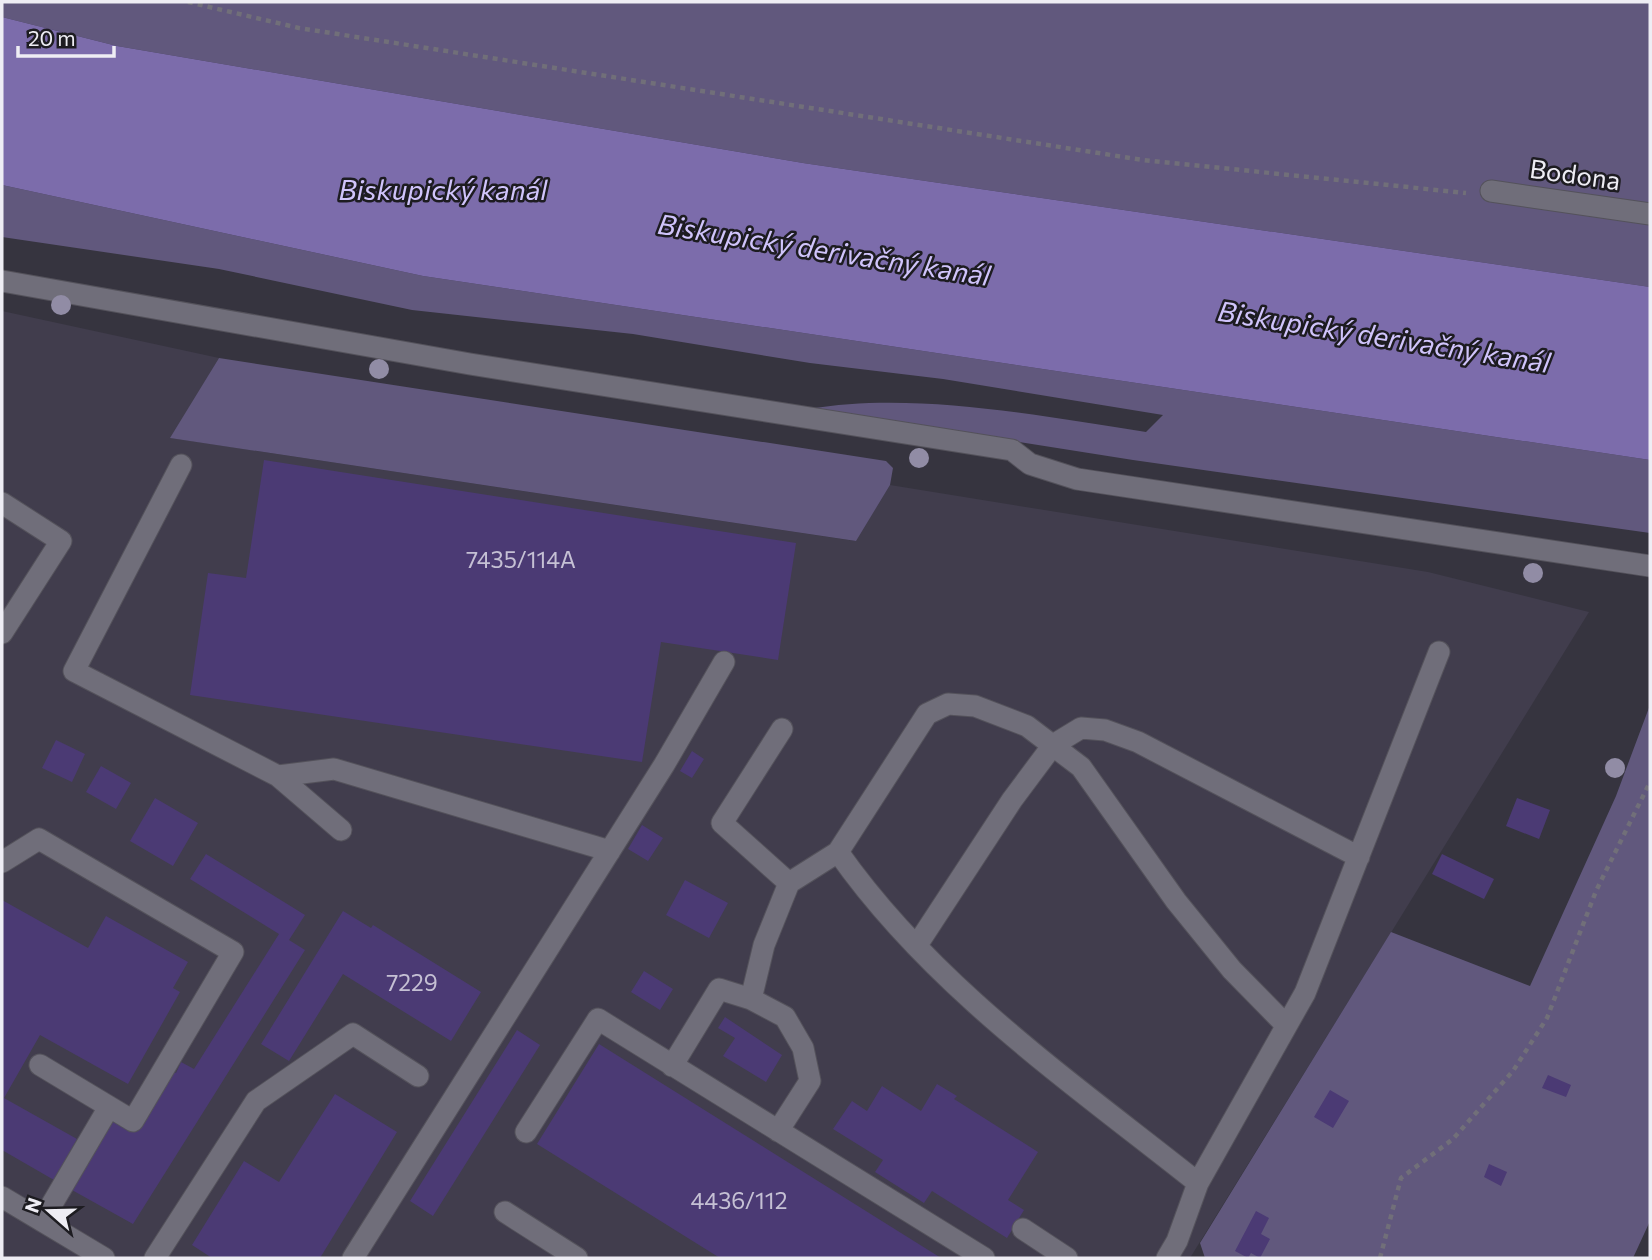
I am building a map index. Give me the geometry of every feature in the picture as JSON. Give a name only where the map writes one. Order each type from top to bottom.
[{"type":"lane","name":"Bodona","points":[[1491,191],[1650,214]]},
{"type":"lane","points":[[2,281],[470,364],[1012,450],[1030,464],[1077,479],[1650,566]]},
{"type":"lane","points":[[181,465],[74,671],[278,776],[341,830]]},
{"type":"lane","points":[[2,503],[61,541],[2,633]]},
{"type":"lane","points":[[1167,1258],[1177,1241],[1198,1183],[1305,993],[1439,652]]},
{"type":"lane","points":[[353,1258],[610,851],[724,662]]},
{"type":"lane","points":[[751,999],[764,945],[789,883],[838,852],[926,713],[948,704],[975,706],[1027,726],[1081,767],[1184,911],[1232,970],[1286,1025]]},
{"type":"lane","points":[[917,945],[1012,800],[1053,745],[1080,728],[1105,730],[1127,738],[1194,769],[1359,857]]},
{"type":"lane","points":[[782,729],[722,823],[789,883]]},
{"type":"lane","points":[[278,776],[334,769],[610,851]]},
{"type":"lane","points":[[2,862],[39,839],[233,951],[133,1121],[40,1065]]},
{"type":"lane","points":[[838,852],[872,900],[960,990],[1198,1183]]},
{"type":"lane","points":[[672,1066],[719,989],[751,999],[785,1017],[803,1048],[810,1081],[778,1131]]},
{"type":"lane","points":[[526,1132],[598,1019],[984,1258]]},
{"type":"lane","points":[[155,1258],[256,1101],[353,1034],[418,1076]]},
{"type":"lane","points":[[42,1221],[109,1107]]},
{"type":"lane","points":[[2,1198],[104,1258]]},
{"type":"lane","points":[[505,1212],[577,1258]]},
{"type":"lane","points":[[1023,1229],[1067,1258]]},
{"type":"path","points":[[188,2],[299,28],[1143,160],[1456,194],[1491,191]]},
{"type":"path","points":[[1380,1258],[1401,1178],[1453,1139],[1513,1071],[1547,1018],[1596,891],[1650,782]]},
{"type":"shaded area","points":[[2,2],[1650,2],[1650,287],[803,163],[117,46],[2,17]]},
{"type":"shaded area","points":[[2,185],[423,276],[1650,460],[1650,533],[1133,460],[809,409],[849,404],[934,404],[1021,413],[1146,432],[1163,415],[943,379],[810,363],[633,334],[412,310],[219,269],[2,237]]},
{"type":"shaded area","points":[[2,311],[219,358],[171,438],[855,541],[890,485],[1428,572],[1589,612],[1190,1258],[2,1258]]},
{"type":"shaded area","points":[[219,358],[886,461],[893,468],[890,485],[856,541],[170,438]]},
{"type":"shaded area","points":[[1650,705],[1650,1221],[1633,1258],[1205,1258],[1200,1243],[1391,932],[1530,986],[1616,796]]},
{"type":"water","name":"Biskupický kanál","points":[[2,17],[117,46],[803,163],[1650,287],[1650,460],[423,276],[2,185]]},
{"type":"building","points":[[264,460],[796,543],[778,660],[661,642],[642,762],[190,695],[208,573],[246,578]]},
{"type":"building","points":[[56,740],[85,754],[72,782],[42,768]]},
{"type":"building","points":[[692,751],[704,759],[692,778],[680,771]]},
{"type":"building","points":[[101,766],[131,783],[116,809],[86,792]]},
{"type":"building","points":[[155,798],[198,823],[173,866],[130,841]]},
{"type":"building","points":[[1517,798],[1550,810],[1539,839],[1506,826]]},
{"type":"building","points":[[642,825],[663,838],[648,861],[628,849]]},
{"type":"building","points":[[206,854],[305,915],[289,940],[305,950],[133,1224],[72,1190],[114,1118],[136,1131],[170,1069],[176,1073],[181,1062],[194,1069],[279,934],[190,879]]},
{"type":"building","points":[[1442,854],[1494,879],[1484,899],[1432,874]]},
{"type":"building","points":[[685,880],[728,903],[709,938],[666,915]]},
{"type":"building","points":[[2,900],[88,948],[106,916],[188,962],[173,988],[180,992],[128,1084],[40,1035],[4,1098],[77,1139],[54,1180],[2,1150]]},
{"type":"building","points":[[343,911],[371,928],[373,925],[481,992],[451,1041],[343,974],[289,1061],[261,1044]]},
{"type":"building","points":[[644,971],[673,989],[660,1010],[631,992]]},
{"type":"building","points":[[725,1017],[782,1055],[766,1082],[723,1056],[735,1038],[718,1028]]},
{"type":"building","points":[[517,1030],[540,1045],[433,1216],[410,1201]]},
{"type":"building","points":[[599,1044],[941,1258],[720,1258],[537,1144]]},
{"type":"building","points":[[1548,1075],[1571,1085],[1566,1097],[1542,1088]]},
{"type":"building","points":[[937,1084],[957,1096],[954,1099],[1038,1152],[1008,1200],[1024,1210],[1007,1238],[932,1191],[924,1203],[875,1172],[883,1160],[833,1129],[852,1101],[867,1111],[882,1086],[921,1111]]},
{"type":"building","points":[[1330,1090],[1349,1101],[1333,1128],[1314,1117]]},
{"type":"building","points":[[335,1094],[397,1132],[320,1258],[212,1258],[192,1245],[244,1161],[279,1182]]},
{"type":"building","points":[[1489,1164],[1507,1172],[1501,1186],[1484,1177]]},
{"type":"building","points":[[1256,1211],[1269,1218],[1261,1234],[1270,1239],[1260,1258],[1251,1253],[1248,1258],[1235,1251]]},
{"type":"water label","name":"Biskupický derivačný kanál","points":[[824,250]]},
{"type":"water label","name":"Biskupický derivačný kanál","points":[[1384,337]]}]
